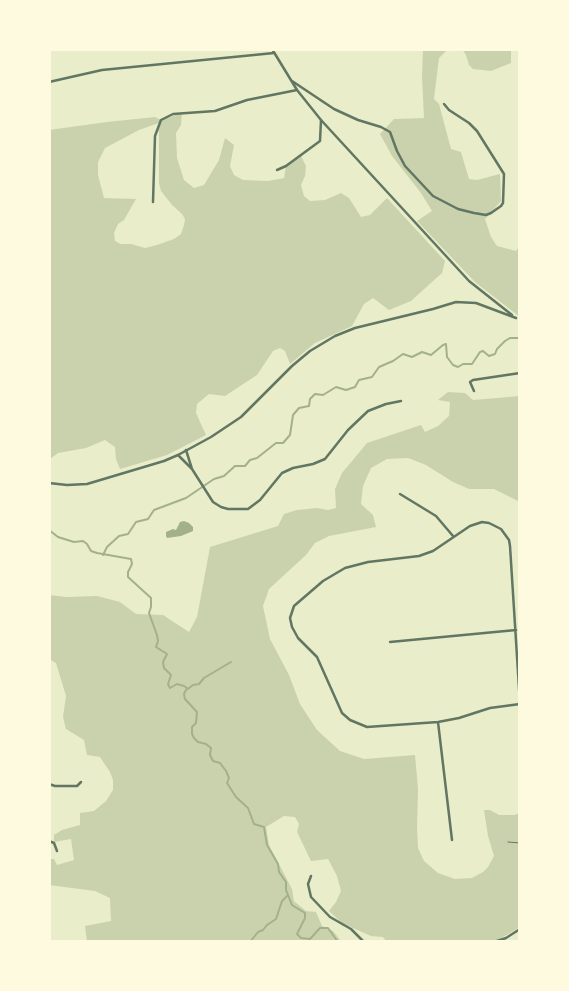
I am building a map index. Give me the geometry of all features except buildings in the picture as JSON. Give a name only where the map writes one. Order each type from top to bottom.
[{"type":"street","points":[[49,82],[102,71],[273,51],[321,120],[469,281],[518,320]]},
{"type":"street","points":[[292,81],[334,109],[390,132],[405,166],[433,196],[449,205],[474,213],[491,213],[503,202],[504,174],[477,131],[444,104]]},
{"type":"street","points":[[153,202],[155,136],[161,120],[173,114],[215,111],[247,100],[298,90]]},
{"type":"street","points":[[277,170],[283,169],[317,143],[321,120]]},
{"type":"street","points":[[49,483],[87,484],[178,455],[241,417],[310,351],[355,328],[456,302],[476,303],[518,320]]},
{"type":"street","points":[[474,391],[471,388],[472,380],[520,373]]},
{"type":"street","points":[[178,455],[192,469],[213,502],[224,508],[248,509],[260,500],[282,473],[325,458],[368,411],[401,401]]},
{"type":"street","points":[[186,450],[192,469]]},
{"type":"street","points":[[400,494],[436,516],[453,536]]},
{"type":"street","points":[[482,522],[502,529],[509,540],[513,579],[520,705],[482,709],[458,719],[367,727],[350,720],[339,707],[317,657],[293,631],[290,618],[299,601],[323,581],[345,568],[368,562],[419,556],[433,551],[453,536],[482,522]]},
{"type":"street","points":[[513,579],[520,578]]},
{"type":"street","points":[[390,642],[516,631]]},
{"type":"street","points":[[438,722],[452,840]]},
{"type":"street","points":[[49,783],[55,786],[77,786],[81,782]]},
{"type":"street","points":[[49,841],[54,843],[57,851]]},
{"type":"street","points":[[311,876],[308,888],[311,897],[330,917],[351,929],[363,942]]},
{"type":"street","points":[[494,942],[520,929]]},
{"type":"lane","points":[[508,842],[520,842]]},
{"type":"shaded area","points":[[423,49],[448,49],[439,58],[434,99],[439,104],[451,149],[461,152],[469,179],[477,180],[500,174],[501,201],[485,219],[497,246],[516,251],[520,245],[520,317],[475,282],[417,221],[432,211],[392,156],[380,134],[394,119],[424,118]]},
{"type":"shaded area","points":[[462,49],[511,49],[511,63],[491,71],[473,69]]},
{"type":"shaded area","points":[[182,113],[181,125],[176,133],[177,158],[184,180],[194,188],[204,185],[219,160],[225,138],[234,145],[230,166],[234,175],[243,180],[268,181],[284,178],[286,166],[301,156],[306,166],[301,185],[304,196],[310,201],[325,200],[341,193],[349,198],[361,217],[370,215],[387,198],[445,261],[442,273],[411,301],[389,310],[373,298],[364,304],[352,326],[315,343],[290,364],[285,351],[280,348],[273,351],[257,375],[225,396],[209,394],[197,404],[196,413],[206,435],[167,455],[120,469],[115,447],[105,440],[86,448],[58,453],[50,459],[49,465],[49,130],[155,117],[161,120]],"holes":[[[159,123],[157,128],[161,191],[182,214],[184,225],[181,234],[157,245],[145,248],[121,244],[115,241],[114,233],[136,199],[104,198],[98,175],[98,162],[105,148]]]},
{"type":"shaded area","points":[[448,392],[465,393],[473,400],[520,396],[520,502],[494,489],[469,489],[408,458],[387,459],[371,468],[363,486],[361,504],[373,515],[376,527],[329,536],[315,543],[306,555],[269,589],[263,606],[270,639],[289,675],[300,704],[317,730],[340,751],[364,759],[415,755],[418,848],[424,861],[438,873],[455,879],[472,878],[483,872],[494,856],[484,810],[499,815],[520,813],[520,927],[498,940],[387,942],[383,937],[371,936],[342,923],[329,911],[341,891],[328,859],[311,861],[297,832],[299,824],[295,817],[284,816],[266,827],[269,845],[292,889],[294,901],[306,911],[316,912],[322,926],[346,942],[87,942],[85,926],[111,921],[110,898],[95,891],[49,885],[49,859],[54,859],[57,865],[74,860],[71,839],[54,842],[54,835],[80,825],[80,813],[94,811],[106,801],[113,790],[113,780],[100,757],[87,755],[84,740],[66,729],[63,717],[66,696],[56,663],[49,659],[49,595],[97,596],[120,602],[136,614],[163,615],[189,632],[197,617],[210,547],[278,526],[284,514],[297,510],[336,508],[335,489],[342,473],[367,443],[421,425],[425,432],[438,426],[449,416],[450,402],[438,400]]},
{"type":"shaded area","points":[[180,522],[189,523],[193,531],[167,538],[166,532],[176,530]]},
{"type":"waterway","points":[[103,555],[119,536],[128,534],[136,522],[148,519],[154,510],[186,498],[214,479],[224,476],[235,466],[245,466],[276,443],[283,443],[290,435],[293,415],[299,408],[309,406],[310,399],[315,394],[323,395],[336,387],[346,390],[355,387],[359,380],[372,377],[379,367],[403,354],[412,357],[422,352],[431,355],[446,344],[447,357],[458,367],[472,364],[480,352],[483,351],[489,356],[495,354],[505,341],[520,338]]},
{"type":"waterway","points":[[49,530],[58,537],[74,542],[83,541],[91,551],[131,559],[128,577],[151,598],[149,613],[157,635],[156,647],[167,654],[163,662],[164,668],[171,675],[168,684],[170,688],[177,684],[187,688],[185,699],[197,712],[196,723],[192,727],[194,738],[211,748],[213,761],[220,763],[226,771],[229,778],[227,783],[236,797],[248,808],[254,824],[264,827],[267,845],[286,882],[292,905],[305,913],[297,934],[301,938],[310,939],[320,928],[328,928],[338,942]]},
{"type":"waterway","points":[[188,689],[231,662]]},
{"type":"waterway","points":[[250,942],[258,932],[276,919],[282,901],[287,896]]}]
